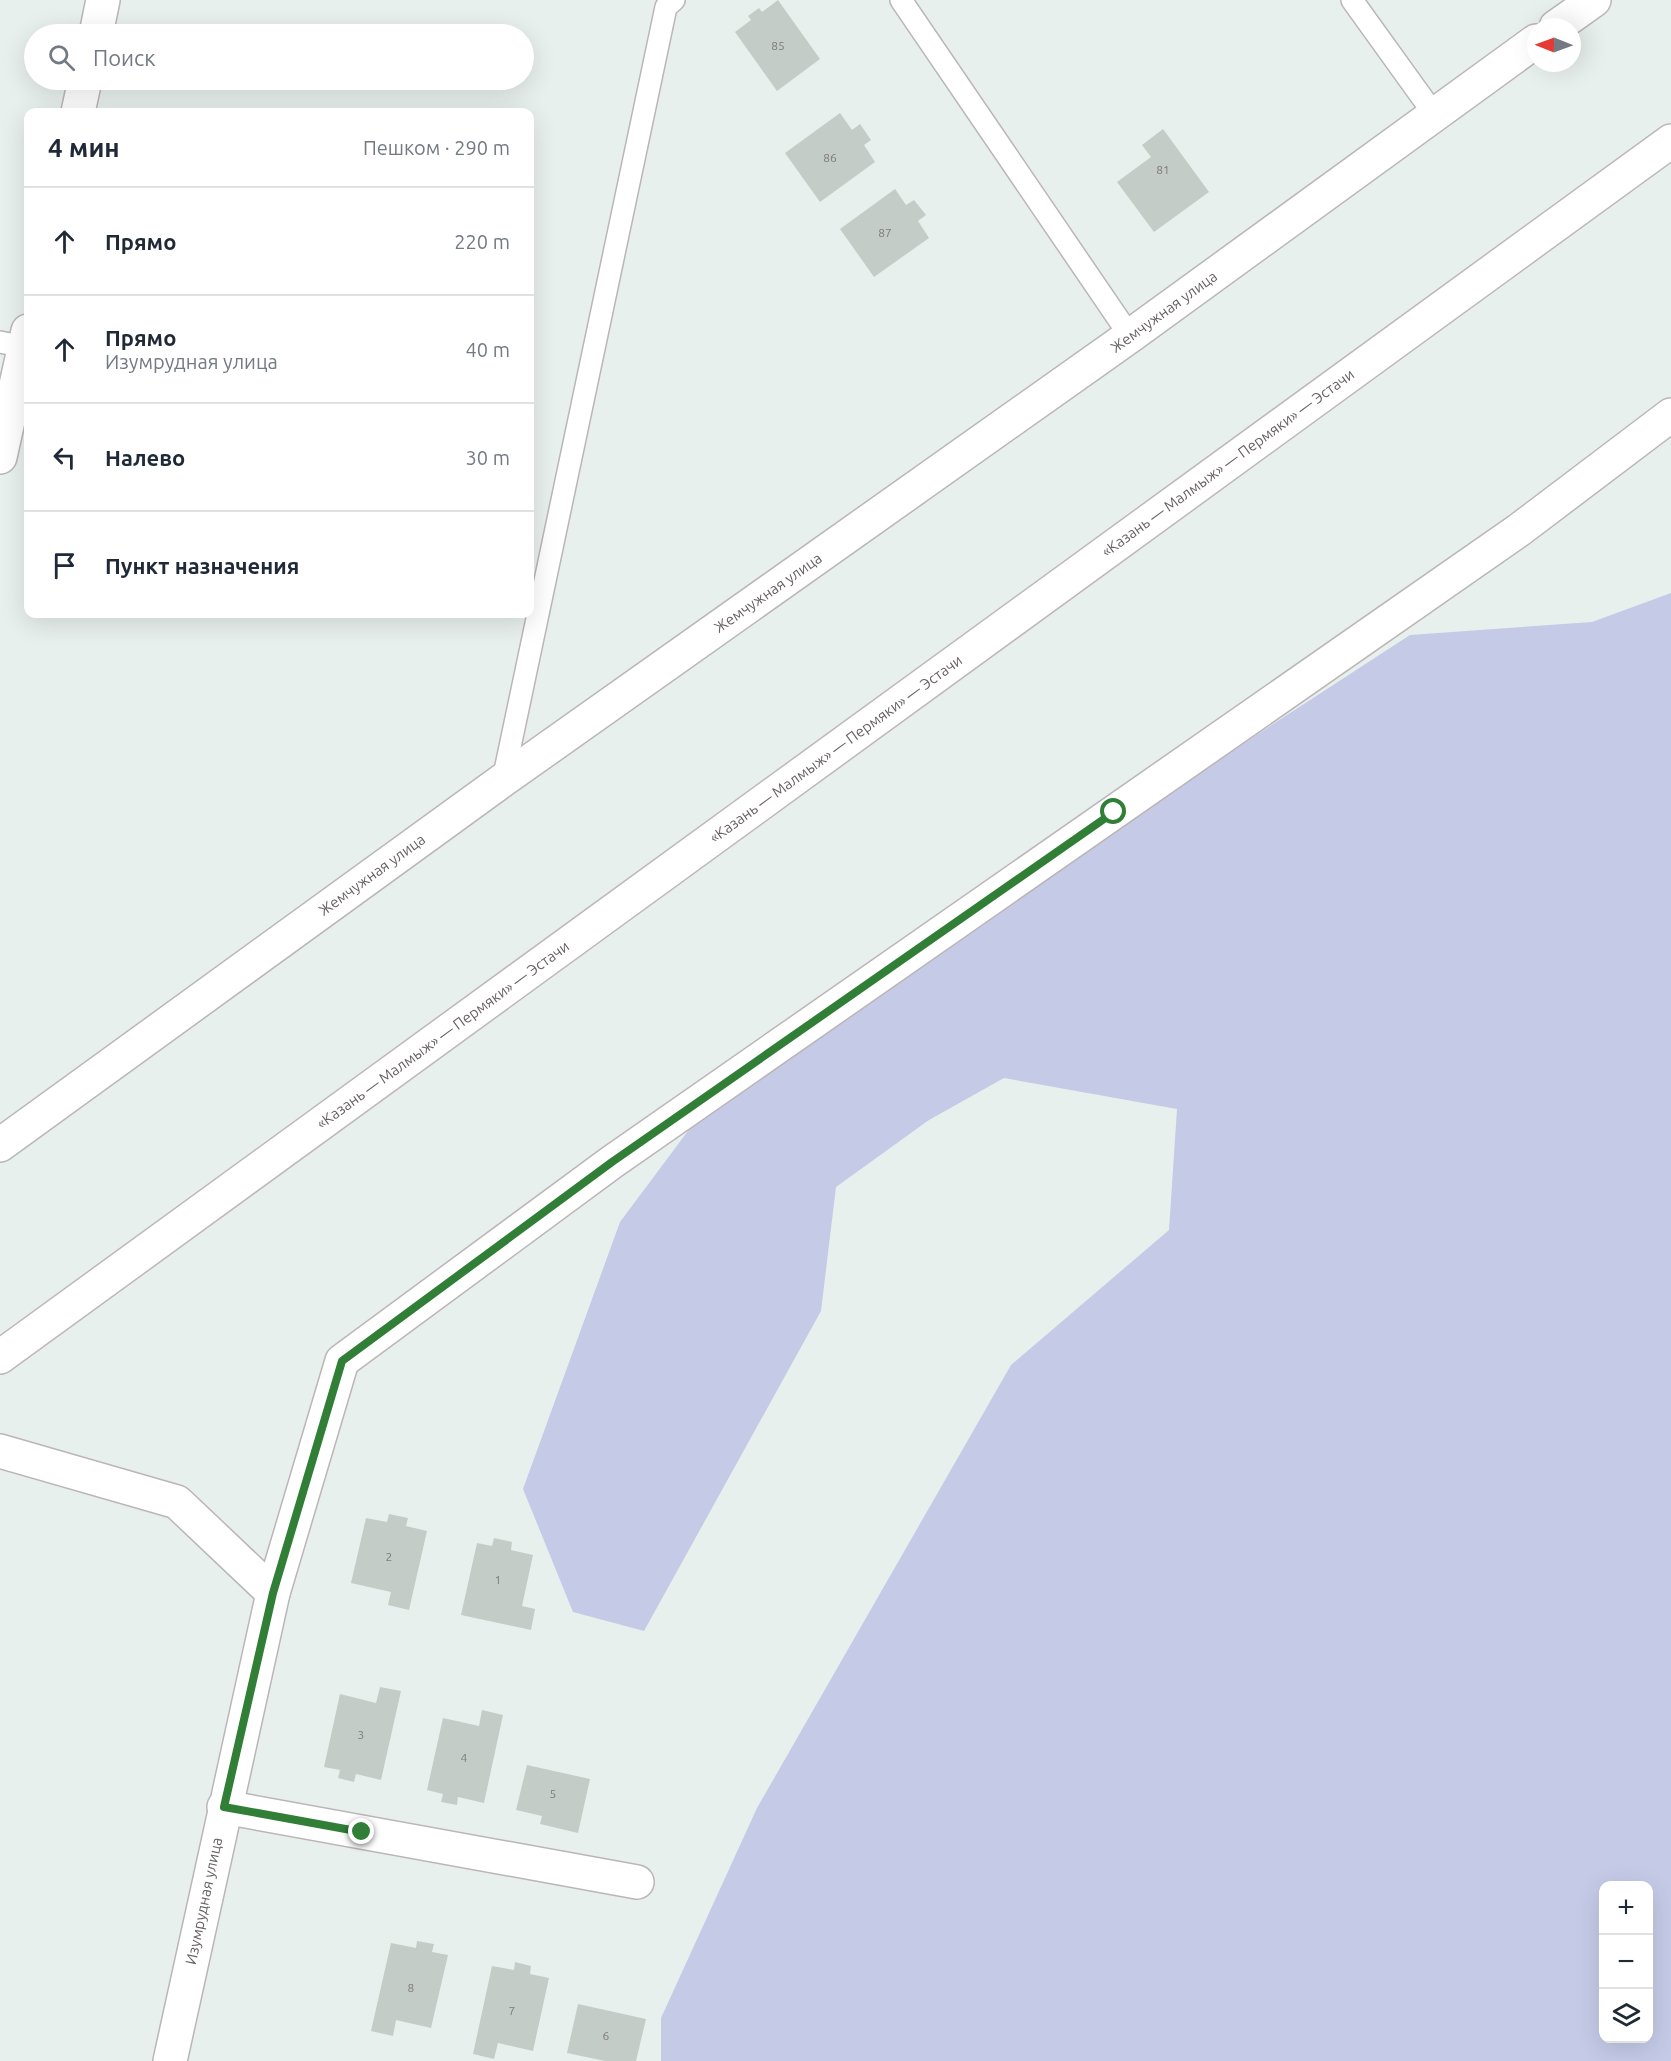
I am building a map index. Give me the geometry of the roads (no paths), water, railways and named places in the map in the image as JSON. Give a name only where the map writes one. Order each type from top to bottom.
[{"type":"street","points":[[98,24],[104,0]]},
{"type":"street","points":[[1569,18],[1594,0]]},
{"type":"street","name":"Жемчужная улица","points":[[0,1145],[503,780],[1130,336],[1527,47]]},
{"type":"street","points":[[79,108],[84,90]]},
{"type":"street","name":"«Казань — Малмыж» — Пермяки» — Эстачи","points":[[0,1357],[1671,141]]},
{"type":"street","points":[[0,457],[18,340]]},
{"type":"street","name":"Изумрудная улица","points":[[170,2061],[224,1807],[273,1593],[342,1361],[612,1162],[1519,530],[1671,415]]},
{"type":"street","points":[[0,1451],[177,1502],[273,1593]]},
{"type":"street","points":[[224,1807],[637,1882]]},
{"type":"lane","points":[[503,780],[666,7],[674,0]]},
{"type":"lane","points":[[901,0],[1130,336]]},
{"type":"lane","points":[[1352,0],[1434,114]]}]
